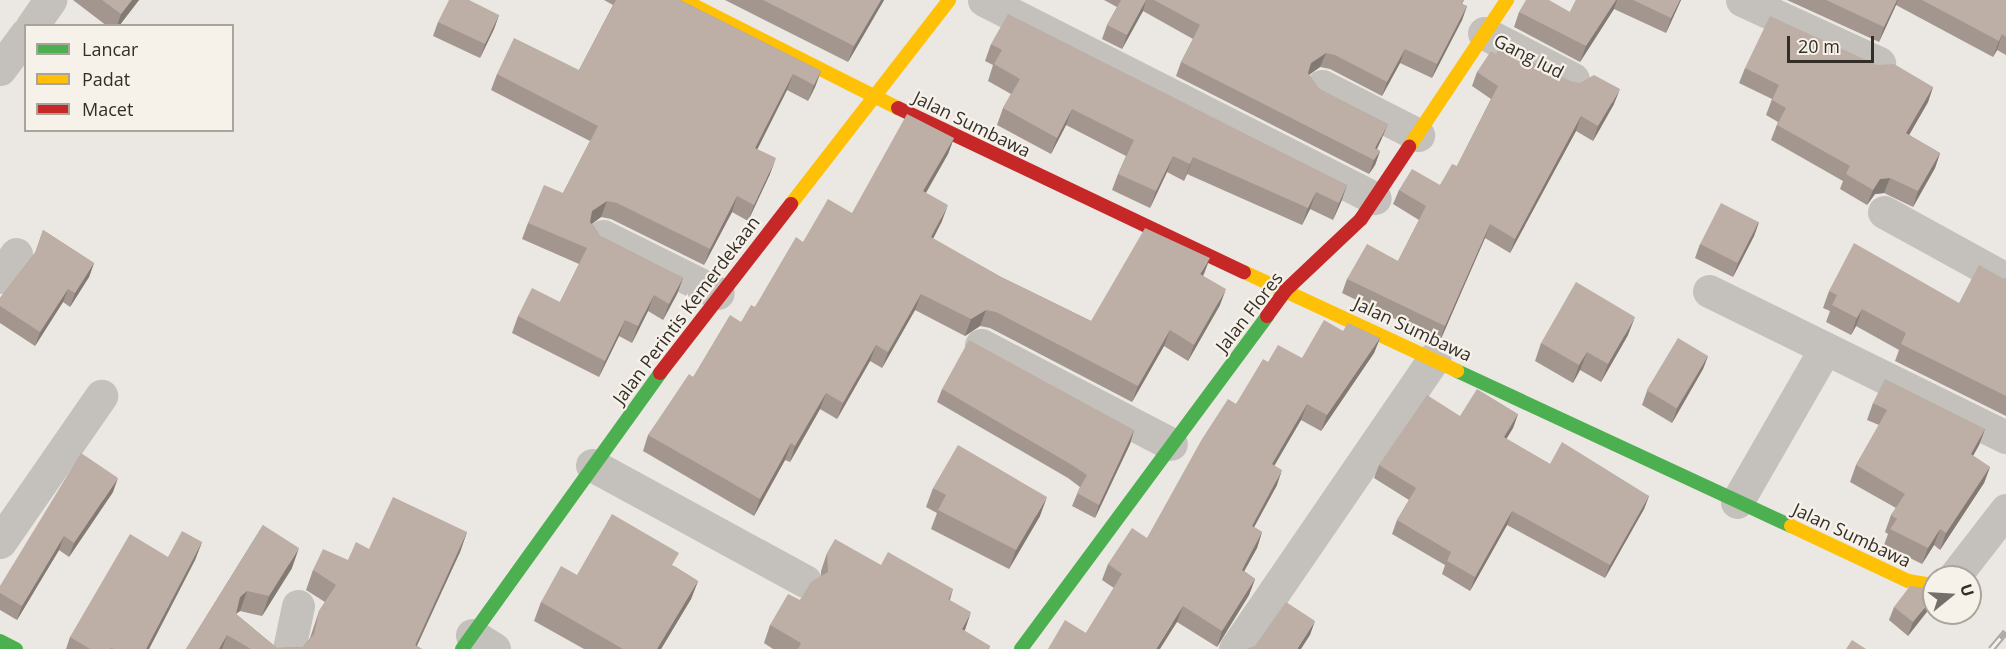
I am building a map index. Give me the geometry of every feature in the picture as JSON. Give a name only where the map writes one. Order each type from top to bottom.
[{"type":"street","points":[[33,24],[50,0]]},
{"type":"street","name":"Jalan Sumbawa","points":[[683,0],[878,98],[1908,582],[1922,584]]},
{"type":"street","points":[[984,0],[1375,198]]},
{"type":"street","name":"Jalan Flores","points":[[1021,649],[1286,290],[1361,219],[1507,0]]},
{"type":"street","points":[[1742,0],[1879,63]]},
{"type":"street","name":"Jalan Perintis Kemerdekaan","points":[[476,645],[591,465],[718,293],[878,98],[942,2]]},
{"type":"street","name":"Gang Iud","points":[[1484,33],[1573,79]]},
{"type":"street","points":[[0,69],[24,37]]},
{"type":"street","points":[[1322,86],[1418,135]]},
{"type":"street","points":[[1884,212],[2006,279]]},
{"type":"street","points":[[603,236],[718,293]]},
{"type":"street","points":[[1709,291],[1824,351],[2006,437]]},
{"type":"street","points":[[981,345],[1171,444]]},
{"type":"street","points":[[1737,502],[1824,351]]},
{"type":"street","points":[[1235,649],[1434,358]]},
{"type":"street","points":[[0,542],[101,396]]},
{"type":"street","points":[[591,465],[805,581]]},
{"type":"street","points":[[1963,565],[2006,510]]},
{"type":"street","points":[[289,649],[298,606]]},
{"type":"street","points":[[0,641],[16,649]]},
{"type":"building","points":[[102,0],[132,0],[121,14]]},
{"type":"building","points":[[449,0],[469,0],[499,15],[485,44],[438,22]]},
{"type":"building","points":[[616,0],[680,0],[821,71],[814,85],[793,74],[755,148],[776,158],[754,205],[737,196],[710,249],[617,203],[607,201],[592,211],[590,222],[600,236],[683,278],[669,304],[654,295],[638,326],[625,320],[605,361],[518,316],[532,288],[560,302],[587,248],[528,223],[544,185],[563,193],[598,126],[497,74],[514,38],[579,70]]},
{"type":"building","points":[[763,0],[881,0],[854,46]]},
{"type":"building","points":[[1121,0],[1146,0],[1127,35],[1107,25]]},
{"type":"building","points":[[1154,0],[1463,0],[1461,4],[1467,6],[1437,64],[1405,49],[1387,82],[1335,55],[1326,53],[1311,63],[1308,73],[1318,88],[1388,124],[1375,148],[1380,151],[1374,160],[1181,62],[1200,25]]},
{"type":"building","points":[[1526,0],[1549,0],[1570,12],[1576,0],[1616,0],[1586,46],[1519,12]]},
{"type":"building","points":[[1633,0],[1680,0],[1671,18]]},
{"type":"building","points":[[1826,0],[1897,0],[1884,27]]},
{"type":"building","points":[[1922,0],[2006,0],[2006,37],[2002,34],[1999,41]]},
{"type":"building","points":[[1008,14],[1347,185],[1339,203],[1316,192],[1308,208],[1193,157],[1190,164],[1173,156],[1156,191],[1118,174],[1134,140],[1072,109],[1057,138],[1003,108],[1020,79],[994,64],[1002,50],[991,44]]},
{"type":"building","points":[[1770,16],[1877,65],[1894,64],[1933,87],[1906,133],[1940,153],[1918,191],[1890,178],[1880,179],[1873,190],[1846,174],[1850,166],[1777,125],[1786,108],[1772,100],[1779,85],[1745,68]]},
{"type":"building","points":[[1500,46],[1570,81],[1580,83],[1594,75],[1620,89],[1598,126],[1581,116],[1515,239],[1490,224],[1445,326],[1347,279],[1367,244],[1398,261],[1426,206],[1399,190],[1412,169],[1440,185],[1452,164],[1457,166],[1498,86],[1477,72],[1491,51],[1496,54]]},
{"type":"building","points":[[907,114],[954,138],[923,191],[948,205],[931,237],[1001,277],[1091,321],[1145,228],[1210,258],[1200,274],[1226,289],[1194,345],[1170,330],[1138,386],[996,312],[986,310],[971,319],[921,294],[888,352],[876,345],[843,403],[826,393],[795,446],[791,443],[760,499],[648,435],[689,374],[693,377],[730,315],[741,322],[751,305],[755,307],[796,237],[803,242],[828,199],[852,213]]},
{"type":"building","points":[[1721,203],[1758,222],[1738,263],[1700,244]]},
{"type":"building","points":[[43,230],[94,263],[75,293],[68,289],[40,332],[0,306],[0,298],[36,251]]},
{"type":"building","points":[[1854,243],[1959,303],[1979,265],[2006,278],[2006,396],[1901,344],[1906,333],[1862,309],[1857,318],[1832,305],[1837,295],[1829,291]]},
{"type":"building","points":[[1576,282],[1635,317],[1608,364],[1587,352],[1579,365],[1541,343]]},
{"type":"building","points":[[1324,320],[1343,331],[1348,323],[1380,338],[1327,415],[1307,404],[1272,464],[1282,470],[1252,526],[1262,532],[1242,570],[1255,579],[1222,631],[1183,606],[1156,649],[1048,649],[1065,620],[1086,633],[1122,574],[1108,564],[1132,528],[1147,538],[1202,439],[1228,399],[1236,404],[1263,359],[1268,362],[1278,345],[1302,358]]},
{"type":"building","points":[[1678,338],[1708,356],[1677,408],[1647,390]]},
{"type":"building","points":[[969,340],[1134,430],[1099,505],[1077,493],[1087,475],[942,389]]},
{"type":"building","points":[[1885,379],[1985,429],[1971,454],[1990,467],[1946,533],[1940,529],[1928,548],[1890,529],[1897,519],[1891,515],[1905,494],[1856,465],[1887,410],[1873,403]]},
{"type":"building","points":[[1477,389],[1518,414],[1504,437],[1550,464],[1562,442],[1649,496],[1610,565],[1512,511],[1475,577],[1447,561],[1451,552],[1397,520],[1416,488],[1379,465],[1427,395],[1460,416]]},
{"type":"building","points":[[958,445],[1047,497],[1016,550],[938,510],[946,495],[933,488]]},
{"type":"building","points":[[81,453],[118,478],[74,543],[64,536],[22,606],[0,593],[0,586]]},
{"type":"building","points":[[393,497],[467,532],[415,645],[422,649],[251,649],[227,635],[219,649],[186,649],[263,525],[299,548],[269,596],[247,591],[240,597],[236,614],[277,648],[303,647],[314,634],[319,611],[336,585],[313,570],[323,549],[348,560],[356,542],[369,549]]},
{"type":"building","points":[[612,514],[679,553],[672,565],[698,581],[657,649],[623,649],[541,602],[561,566],[577,575]]},
{"type":"building","points":[[182,531],[202,542],[146,649],[90,649],[70,637],[130,534],[168,557]]},
{"type":"building","points":[[835,539],[881,565],[888,552],[953,589],[948,599],[971,612],[962,629],[990,646],[988,649],[798,649],[801,643],[770,625],[788,594],[800,600],[811,582],[828,572],[827,553]]},
{"type":"building","points":[[1910,586],[1922,588],[1922,611],[1913,622],[1894,607]]},
{"type":"building","points":[[1286,602],[1315,621],[1297,649],[1246,649],[1255,646]]},
{"type":"building","points":[[1852,640],[1866,649],[1846,649]]},
{"type":"railway","points":[[1991,649],[2006,631]]},
{"type":"traffic: fast","points":[[1021,649],[1267,316]]},
{"type":"traffic: fast","points":[[1457,371],[1791,526]]},
{"type":"traffic: fast","points":[[462,649],[660,373]]},
{"type":"traffic: fast","points":[[0,641],[16,649]]},
{"type":"traffic: slow","points":[[683,0],[898,108]]},
{"type":"traffic: slow","points":[[791,204],[949,0]]},
{"type":"traffic: slow","points":[[1409,147],[1507,0]]},
{"type":"traffic: slow","points":[[1244,272],[1457,371]]},
{"type":"traffic: slow","points":[[1791,526],[1908,581],[1922,583]]},
{"type":"traffic: jam","points":[[898,108],[1244,272]]},
{"type":"traffic: jam","points":[[1267,316],[1286,290],[1361,219],[1409,147]]},
{"type":"traffic: jam","points":[[660,373],[791,204]]}]
